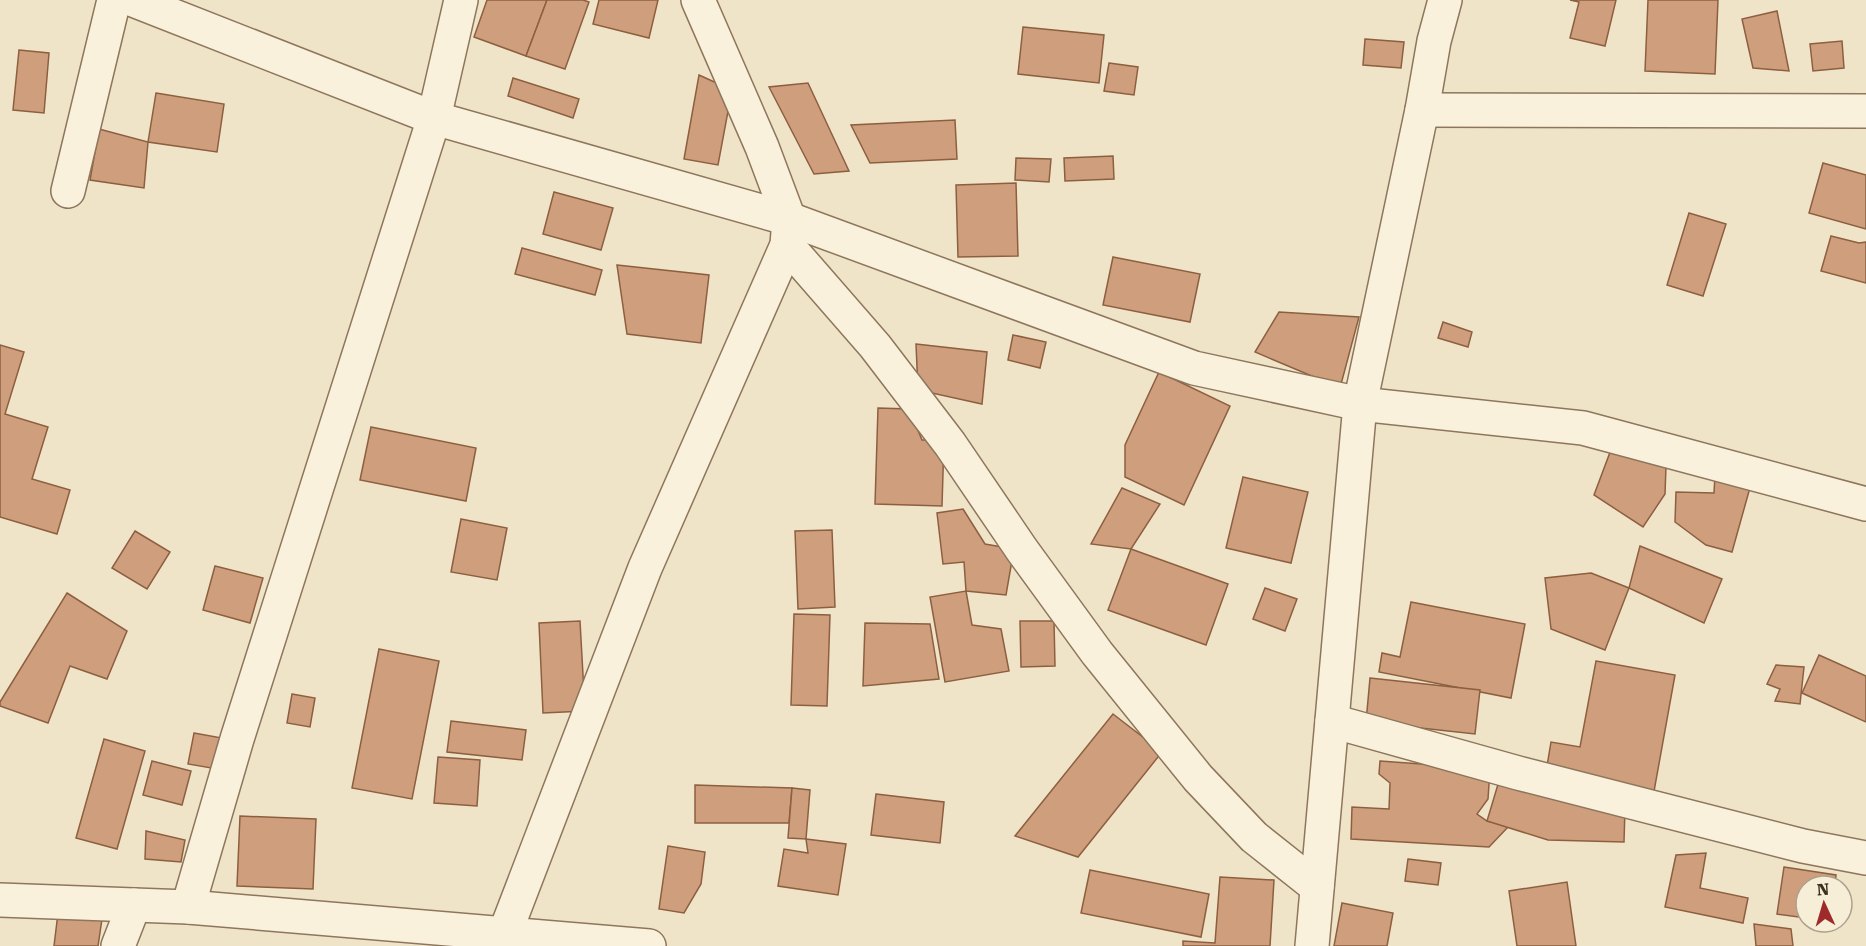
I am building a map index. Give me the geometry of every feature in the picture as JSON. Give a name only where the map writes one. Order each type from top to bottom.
[{"type":"street","points":[[68,191],[114,0]]},
{"type":"street","points":[[133,0],[434,118],[788,232],[1194,368],[1360,404],[1583,428],[1866,504]]},
{"type":"street","points":[[188,907],[237,739],[434,118],[461,0]]},
{"type":"street","points":[[698,0],[758,137],[788,232],[950,444],[1022,550],[1097,653],[1198,778],[1254,837],[1317,887]]},
{"type":"street","points":[[1312,946],[1360,404],[1422,110],[1434,41],[1445,0]]},
{"type":"street","points":[[1422,110],[1866,111]]},
{"type":"street","points":[[506,940],[645,568],[788,232]]},
{"type":"street","points":[[1332,721],[1529,776],[1803,846],[1866,858]]},
{"type":"street","points":[[0,900],[188,907],[506,940],[649,946]]},
{"type":"street","points":[[118,946],[134,905]]},
{"type":"building","points":[[487,0],[547,0],[526,56],[474,37]]},
{"type":"building","points":[[547,0],[589,2],[565,69],[526,56]]},
{"type":"building","points":[[599,0],[658,0],[649,38],[593,24]]},
{"type":"building","points":[[1570,0],[1616,0],[1605,46],[1570,38],[1579,2]]},
{"type":"building","points":[[1648,0],[1718,0],[1715,74],[1645,71]]},
{"type":"building","points":[[1777,11],[1789,71],[1753,68],[1742,19]]},
{"type":"building","points":[[1023,27],[1104,35],[1099,83],[1018,74]]},
{"type":"building","points":[[1365,39],[1404,42],[1401,68],[1363,65]]},
{"type":"building","points":[[1842,41],[1844,68],[1813,71],[1810,44]]},
{"type":"building","points":[[19,50],[49,53],[44,113],[13,110]]},
{"type":"building","points":[[1109,63],[1138,67],[1134,95],[1104,91]]},
{"type":"building","points":[[699,75],[732,90],[718,165],[684,159]]},
{"type":"building","points":[[513,78],[579,99],[573,118],[508,96]]},
{"type":"building","points":[[808,83],[849,171],[814,174],[769,87]]},
{"type":"building","points":[[156,93],[224,104],[217,152],[148,142]]},
{"type":"building","points":[[955,120],[957,159],[870,163],[851,125]]},
{"type":"building","points":[[99,129],[148,142],[144,188],[90,180]]},
{"type":"building","points":[[1113,156],[1114,179],[1065,181],[1064,158]]},
{"type":"building","points":[[1016,158],[1051,159],[1049,182],[1015,180]]},
{"type":"building","points":[[1823,163],[1866,175],[1866,229],[1809,213]]},
{"type":"building","points":[[1016,183],[1018,256],[958,257],[956,185]]},
{"type":"building","points":[[554,192],[613,208],[601,250],[543,234]]},
{"type":"building","points":[[1689,213],[1726,224],[1703,296],[1667,285]]},
{"type":"building","points":[[1831,236],[1859,243],[1866,242],[1866,283],[1821,271]]},
{"type":"building","points":[[522,248],[602,270],[595,295],[515,274]]},
{"type":"building","points":[[1113,257],[1200,274],[1190,322],[1103,305]]},
{"type":"building","points":[[617,265],[709,275],[701,343],[627,334]]},
{"type":"building","points":[[1279,312],[1359,317],[1340,388],[1255,352]]},
{"type":"building","points":[[1443,322],[1472,332],[1468,347],[1438,338]]},
{"type":"building","points":[[1013,335],[1046,342],[1040,368],[1008,360]]},
{"type":"building","points":[[916,344],[987,352],[982,404],[918,390]]},
{"type":"building","points":[[0,345],[24,352],[5,414],[48,427],[32,479],[70,490],[57,534],[0,517]]},
{"type":"building","points":[[1159,372],[1230,406],[1184,505],[1125,477],[1125,445]]},
{"type":"building","points":[[878,408],[909,409],[922,440],[944,440],[942,506],[875,504]]},
{"type":"building","points":[[371,427],[476,448],[466,501],[360,480]]},
{"type":"building","points":[[1612,447],[1666,466],[1665,494],[1643,527],[1594,495]]},
{"type":"building","points":[[1715,475],[1751,484],[1732,552],[1706,545],[1675,522],[1676,492],[1714,493]]},
{"type":"building","points":[[1243,477],[1308,492],[1291,563],[1226,548]]},
{"type":"building","points":[[1122,488],[1160,504],[1131,549],[1091,544]]},
{"type":"building","points":[[963,509],[985,544],[1014,549],[1006,595],[966,591],[964,562],[943,564],[937,513]]},
{"type":"building","points":[[461,519],[507,528],[497,580],[451,572]]},
{"type":"building","points":[[832,530],[835,607],[798,609],[795,531]]},
{"type":"building","points":[[135,531],[170,552],[147,589],[112,568]]},
{"type":"building","points":[[1640,546],[1722,579],[1704,623],[1629,588]]},
{"type":"building","points":[[1131,549],[1228,584],[1206,645],[1108,610]]},
{"type":"building","points":[[215,566],[263,578],[250,623],[203,610]]},
{"type":"building","points":[[1591,573],[1629,588],[1605,650],[1551,629],[1545,578]]},
{"type":"building","points":[[1265,588],[1297,599],[1285,631],[1253,619]]},
{"type":"building","points":[[966,591],[972,625],[1001,629],[1009,671],[945,682],[930,597]]},
{"type":"building","points":[[67,593],[127,631],[107,679],[70,666],[48,723],[0,706],[0,702]]},
{"type":"building","points":[[1411,602],[1525,624],[1511,698],[1379,672],[1382,653],[1400,657]]},
{"type":"building","points":[[794,614],[830,615],[827,706],[791,705]]},
{"type":"building","points":[[580,621],[585,711],[543,713],[539,623]]},
{"type":"building","points":[[1020,621],[1054,621],[1055,666],[1021,667]]},
{"type":"building","points":[[865,623],[930,624],[939,679],[863,686]]},
{"type":"building","points":[[379,649],[439,661],[412,799],[352,788]]},
{"type":"building","points":[[1819,655],[1866,676],[1866,722],[1802,693]]},
{"type":"building","points":[[1596,661],[1675,675],[1653,797],[1545,778],[1551,742],[1580,747]]},
{"type":"building","points":[[1776,665],[1804,667],[1800,704],[1775,701],[1780,689],[1767,684]]},
{"type":"building","points":[[1370,678],[1480,690],[1475,734],[1366,722]]},
{"type":"building","points":[[292,694],[315,698],[310,727],[287,723]]},
{"type":"building","points":[[1113,714],[1162,752],[1078,857],[1015,836]]},
{"type":"building","points":[[451,721],[526,730],[522,760],[447,752]]},
{"type":"building","points":[[194,733],[222,738],[217,769],[188,764]]},
{"type":"building","points":[[104,739],[145,751],[117,849],[76,838]]},
{"type":"building","points":[[438,757],[480,760],[477,806],[434,803]]},
{"type":"building","points":[[152,761],[191,771],[182,805],[143,795]]},
{"type":"building","points":[[1380,761],[1490,769],[1488,799],[1477,814],[1487,821],[1509,826],[1489,847],[1351,839],[1352,807],[1389,809],[1390,783],[1379,774]]},
{"type":"building","points":[[1502,771],[1625,808],[1624,842],[1548,840],[1487,821]]},
{"type":"building","points":[[695,785],[792,788],[789,823],[695,823]]},
{"type":"building","points":[[792,788],[810,790],[806,839],[788,838]]},
{"type":"building","points":[[876,794],[944,802],[940,843],[871,835]]},
{"type":"building","points":[[240,816],[316,819],[313,889],[237,886]]},
{"type":"building","points":[[146,831],[185,840],[181,862],[145,859]]},
{"type":"building","points":[[806,839],[846,844],[838,895],[778,886],[784,849],[808,853]]},
{"type":"building","points":[[668,846],[705,852],[701,884],[684,913],[659,909]]},
{"type":"building","points":[[1706,853],[1700,888],[1748,898],[1743,923],[1665,907],[1676,855]]},
{"type":"building","points":[[1408,859],[1441,863],[1438,885],[1405,881]]},
{"type":"building","points":[[1784,867],[1830,874],[1794,874],[1794,916],[1777,914]]},
{"type":"building","points":[[1090,870],[1209,894],[1201,937],[1081,913]]},
{"type":"building","points":[[1220,877],[1274,880],[1270,946],[1183,946],[1183,941],[1215,943]]},
{"type":"building","points":[[1567,882],[1576,946],[1517,946],[1509,891]]},
{"type":"building","points":[[1342,903],[1393,913],[1387,946],[1334,946]]},
{"type":"building","points":[[58,913],[102,919],[98,946],[54,946]]},
{"type":"building","points":[[1754,924],[1791,929],[1793,946],[1756,946]]}]
